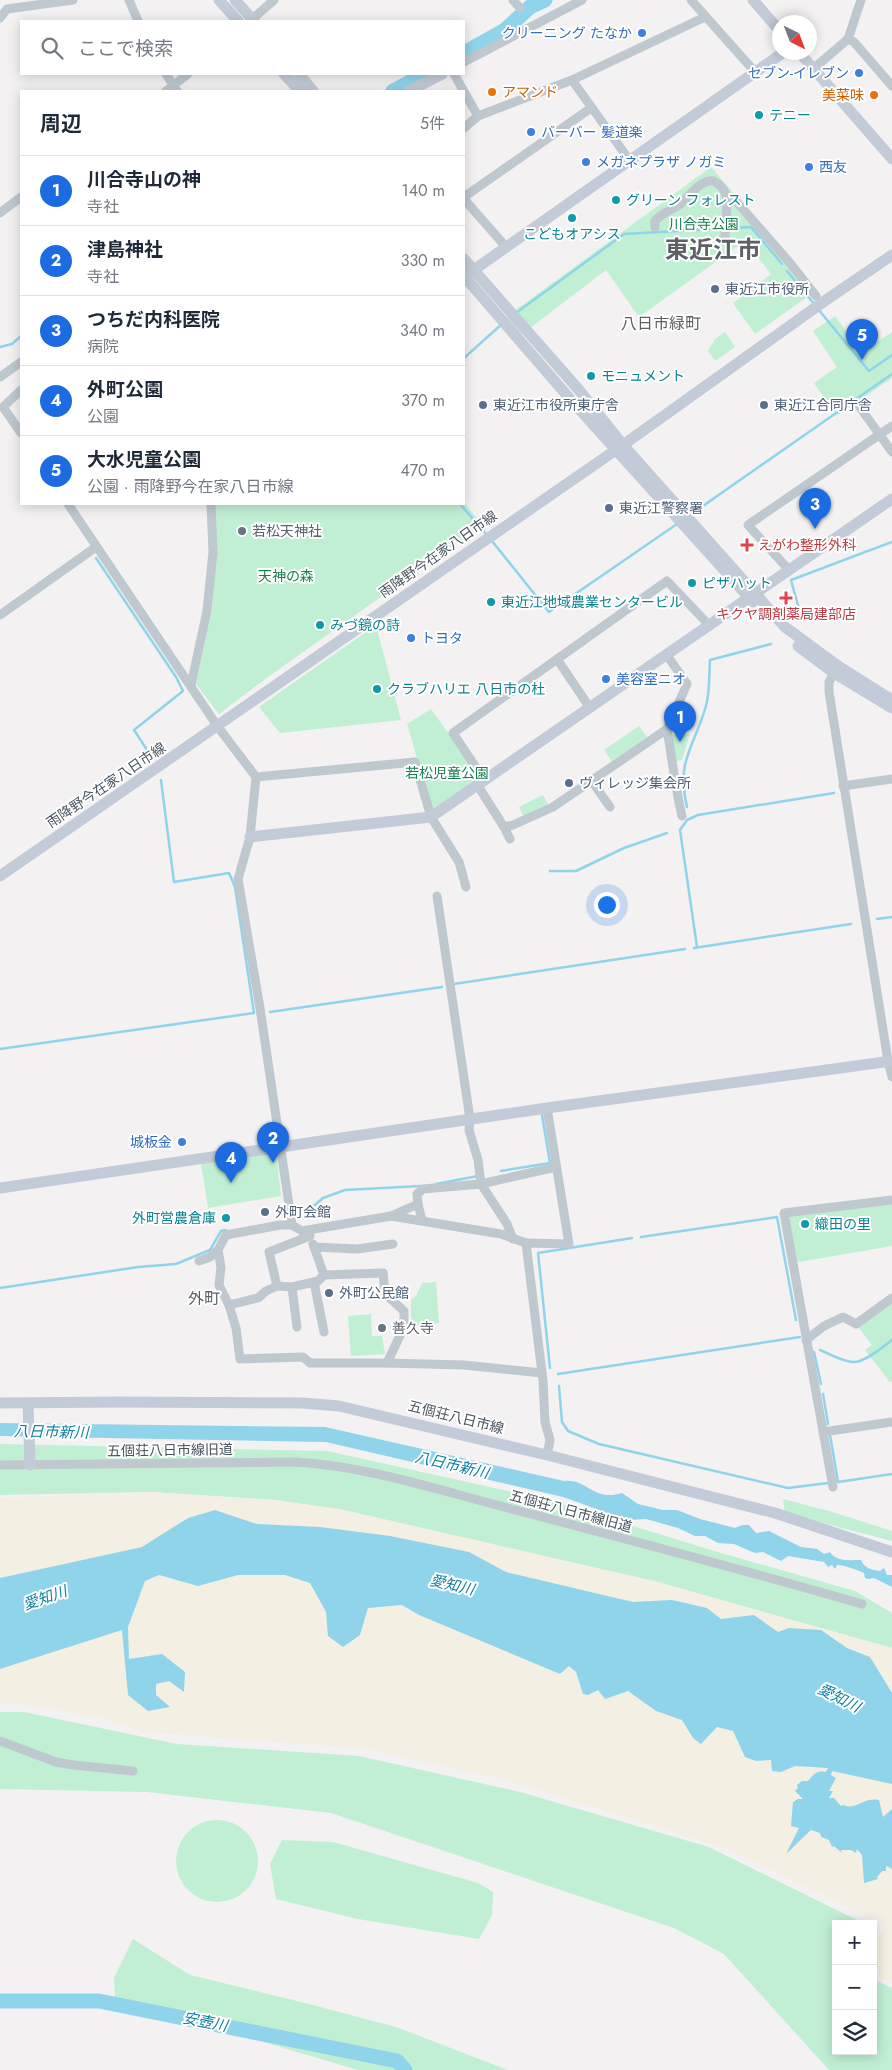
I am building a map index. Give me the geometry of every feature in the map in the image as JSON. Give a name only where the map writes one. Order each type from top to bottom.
[{"type":"street","points":[[0,18],[4,6],[74,0]]},
{"type":"street","points":[[129,0],[138,20]]},
{"type":"street","points":[[219,0],[237,20]]},
{"type":"street","points":[[235,0],[251,20]]},
{"type":"street","points":[[253,20],[274,0]]},
{"type":"street","points":[[513,0],[520,8]]},
{"type":"street","points":[[465,61],[582,0]]},
{"type":"street","points":[[691,0],[756,73]]},
{"type":"street","points":[[753,0],[772,21]]},
{"type":"street","points":[[813,69],[848,39],[861,0]]},
{"type":"street","points":[[465,127],[478,116],[572,80],[705,17]]},
{"type":"street","points":[[848,39],[854,42],[892,86]]},
{"type":"street","points":[[773,60],[466,275],[751,596],[779,631],[834,673],[892,708]]},
{"type":"street","points":[[806,60],[892,159]]},
{"type":"street","points":[[167,75],[176,88],[187,75]]},
{"type":"street","points":[[285,75],[299,90]]},
{"type":"street","points":[[299,75],[312,90]]},
{"type":"street","points":[[411,90],[440,75]]},
{"type":"street","points":[[455,75],[463,90]]},
{"type":"street","points":[[572,80],[630,161]]},
{"type":"street","points":[[465,93],[478,116]]},
{"type":"street","points":[[465,197],[591,108]]},
{"type":"street","points":[[655,224],[705,182],[712,180],[723,187],[727,196],[724,220],[725,236]]},
{"type":"street","points":[[0,213],[20,198]]},
{"type":"street","points":[[465,199],[506,247]]},
{"type":"street","points":[[727,204],[735,200],[816,296]]},
{"type":"street","name":"雨降野今在家八日市線","points":[[0,876],[218,727],[338,641],[892,255]]},
{"type":"street","points":[[0,377],[20,363]]},
{"type":"street","points":[[20,391],[3,407],[20,432]]},
{"type":"street","points":[[859,406],[892,452]]},
{"type":"street","points":[[789,570],[748,525],[892,426]]},
{"type":"street","points":[[250,837],[431,818],[666,654],[710,626],[892,500]]},
{"type":"street","points":[[69,505],[218,727],[256,777],[250,837],[238,879],[292,1225]]},
{"type":"street","points":[[190,685],[207,611],[212,552],[211,505]]},
{"type":"street","points":[[0,615],[96,547]]},
{"type":"street","points":[[510,839],[453,733],[667,581],[710,626]]},
{"type":"street","points":[[751,596],[785,627],[838,666],[892,700]]},
{"type":"street","points":[[504,827],[553,807],[666,729],[687,684],[666,654]]},
{"type":"street","points":[[557,658],[590,708]]},
{"type":"street","points":[[834,673],[829,682],[829,692],[892,1077]]},
{"type":"street","points":[[666,729],[675,775],[676,792],[682,816]]},
{"type":"street","points":[[256,777],[415,762],[431,818],[459,862],[466,887]]},
{"type":"street","points":[[844,786],[892,779]]},
{"type":"street","points":[[592,780],[610,806]]},
{"type":"street","points":[[437,896],[470,1119],[469,1130],[478,1160],[481,1184],[507,1224],[513,1239]]},
{"type":"street","points":[[0,1188],[547,1108],[890,1061]]},
{"type":"street","points":[[391,1216],[501,1234],[526,1243],[569,1244],[547,1108]]},
{"type":"street","points":[[422,1220],[417,1194],[423,1189],[481,1184],[556,1167]]},
{"type":"street","points":[[832,1487],[784,1214],[892,1200]]},
{"type":"street","points":[[277,1286],[269,1252],[306,1234],[391,1216],[418,1204]]},
{"type":"street","points":[[199,1261],[210,1257],[218,1250],[226,1235],[270,1226],[292,1225],[306,1234],[314,1247],[324,1275]]},
{"type":"street","points":[[526,1243],[542,1372],[545,1422],[550,1440],[547,1455]]},
{"type":"street","points":[[314,1247],[357,1249],[393,1244]]},
{"type":"street","points":[[218,1250],[220,1267],[219,1285],[229,1305],[236,1328],[240,1359],[303,1357],[310,1363],[464,1365],[542,1372]]},
{"type":"street","points":[[229,1305],[258,1298],[266,1291],[277,1286],[292,1287],[318,1281],[324,1275],[383,1273],[385,1294],[404,1311],[404,1327],[386,1363]]},
{"type":"street","points":[[314,1282],[324,1332]]},
{"type":"street","points":[[292,1287],[297,1326]]},
{"type":"street","points":[[806,1340],[824,1326],[843,1317],[856,1324],[892,1298]]},
{"type":"street","name":"五個荘八日市線","points":[[0,1403],[28,1408],[118,1402],[302,1403],[339,1406],[547,1455],[775,1513],[892,1552]]},
{"type":"street","points":[[28,1408],[30,1460]]},
{"type":"street","points":[[823,1432],[892,1422]]},
{"type":"street","name":"五個荘八日市線旧道","points":[[0,1466],[30,1460],[329,1464],[364,1470],[779,1580],[862,1604]]},
{"type":"street","points":[[0,1740],[56,1762],[73,1766],[132,1771]]},
{"type":"green space","name":"川合寺公園","points":[[711,167],[817,290],[755,334],[733,303],[771,274],[745,241],[639,317],[606,270],[521,335],[506,317]]},
{"type":"green space","points":[[835,316],[861,353],[892,332],[892,378],[837,416],[814,383],[837,367],[813,331]]},
{"type":"green space","points":[[725,332],[735,347],[715,361],[708,351],[715,339]]},
{"type":"green space","name":"天神の森","points":[[465,503],[482,525],[219,714],[196,684],[212,610],[216,553],[214,505],[465,505]]},
{"type":"green space","points":[[376,625],[401,720],[280,733],[259,707]]},
{"type":"green space","name":"若松児童公園","points":[[431,709],[481,780],[433,813],[407,724]]},
{"type":"green space","points":[[639,726],[647,737],[612,761],[604,750]]},
{"type":"green space","points":[[690,734],[682,760],[676,761],[671,735]]},
{"type":"green space","points":[[543,795],[548,804],[524,817],[519,807]]},
{"type":"green space","points":[[276,1152],[281,1196],[208,1208],[201,1163]]},
{"type":"green space","points":[[892,1200],[892,1246],[793,1263],[784,1214]]},
{"type":"green space","points":[[436,1282],[439,1323],[411,1327],[411,1300],[416,1296],[422,1283]]},
{"type":"green space","points":[[892,1294],[892,1382],[890,1382],[865,1350],[872,1345],[856,1324]]},
{"type":"green space","points":[[371,1314],[372,1336],[382,1336],[385,1354],[351,1356],[348,1316]]},
{"type":"green space","points":[[0,1444],[327,1451],[549,1500],[714,1551],[855,1591],[892,1613],[892,1648],[654,1581],[276,1500],[151,1492],[0,1495]]},
{"type":"green space","points":[[783,1499],[892,1531],[892,1541],[785,1513]]},
{"type":"green space","points":[[0,1712],[24,1712],[177,1744],[359,1756],[520,1792],[709,1847],[857,1920],[832,1920],[832,2055],[877,2055],[877,1981],[892,1988],[892,2070],[829,2070],[724,1954],[674,1928],[331,1813],[147,1792],[0,1789]]},
{"type":"green space","points":[[209,1820],[225,1820],[240,1827],[251,1838],[258,1853],[255,1877],[246,1890],[225,1902],[209,1902],[194,1895],[183,1884],[176,1869],[176,1853],[183,1838],[194,1827]]},
{"type":"green space","points":[[282,1840],[333,1842],[478,1883],[493,1892],[492,1915],[479,1939],[358,1919],[276,1899],[270,1864]]},
{"type":"green space","points":[[133,1939],[190,1975],[396,2027],[508,2070],[358,2070],[115,1998],[114,1978]]},
{"type":"sand","points":[[151,1492],[276,1500],[340,1509],[654,1581],[892,1648],[892,1982],[877,1976],[877,1939],[885,1925],[877,1920],[730,1850],[503,1779],[360,1748],[142,1732],[104,1718],[14,1703],[0,1704],[0,1498]]},
{"type":"water","name":"八日市新川","points":[[0,1423],[325,1427],[564,1481],[572,1481],[604,1494],[622,1493],[638,1504],[663,1510],[677,1510],[700,1519],[735,1528],[749,1525],[756,1533],[769,1531],[801,1547],[817,1549],[824,1554],[830,1552],[840,1559],[861,1560],[866,1567],[874,1570],[880,1571],[884,1568],[887,1575],[892,1575],[892,1587],[874,1578],[865,1578],[864,1573],[847,1567],[837,1565],[835,1569],[832,1565],[828,1567],[824,1562],[788,1556],[781,1561],[763,1552],[755,1553],[734,1544],[718,1543],[705,1536],[695,1536],[678,1528],[646,1519],[627,1520],[563,1497],[326,1442],[0,1436]]},
{"type":"water","name":"愛知川","points":[[215,1510],[257,1524],[320,1527],[390,1536],[469,1552],[506,1572],[633,1602],[672,1600],[707,1608],[721,1619],[754,1615],[778,1632],[789,1628],[821,1630],[847,1648],[870,1657],[892,1693],[892,1784],[832,1771],[831,1775],[836,1778],[829,1791],[833,1791],[829,1798],[834,1798],[841,1806],[846,1804],[844,1806],[853,1806],[869,1800],[879,1800],[883,1817],[892,1809],[892,1869],[887,1866],[886,1871],[882,1871],[877,1877],[878,1879],[864,1883],[862,1855],[857,1849],[856,1853],[851,1850],[841,1850],[842,1853],[834,1846],[832,1847],[829,1840],[822,1837],[822,1839],[820,1833],[811,1830],[786,1854],[799,1828],[791,1826],[793,1802],[803,1799],[795,1791],[798,1788],[797,1785],[802,1781],[808,1781],[818,1772],[826,1772],[828,1768],[795,1766],[781,1772],[772,1771],[771,1760],[756,1761],[745,1757],[733,1731],[717,1727],[701,1744],[693,1738],[682,1720],[656,1711],[628,1691],[605,1699],[598,1690],[588,1695],[583,1694],[576,1672],[569,1666],[560,1674],[419,1615],[402,1605],[368,1608],[360,1635],[343,1647],[328,1636],[326,1612],[310,1583],[285,1575],[238,1575],[198,1586],[159,1575],[145,1581],[128,1627],[129,1659],[162,1654],[185,1672],[184,1692],[169,1681],[156,1684],[156,1695],[170,1707],[148,1711],[128,1695],[122,1630],[0,1669],[0,1578],[142,1547],[188,1518]]},
{"type":"waterway","points":[[465,52],[505,30],[530,7],[545,0]]},
{"type":"waterway","points":[[395,90],[423,75]]},
{"type":"waterway","points":[[516,313],[624,234],[751,227],[782,264]]},
{"type":"waterway","points":[[787,271],[815,305]]},
{"type":"waterway","points":[[818,309],[869,371],[892,355]]},
{"type":"waterway","points":[[465,357],[502,324]]},
{"type":"waterway","points":[[0,347],[12,344],[20,337]]},
{"type":"waterway","points":[[690,515],[892,374]]},
{"type":"waterway","points":[[461,505],[487,535]]},
{"type":"waterway","points":[[492,541],[549,612],[677,524]]},
{"type":"waterway","points":[[802,620],[791,580],[892,542]]},
{"type":"waterway","points":[[96,558],[176,677],[183,691],[134,730],[151,756]]},
{"type":"waterway","points":[[687,807],[684,791],[685,765],[706,706],[709,689],[710,660],[771,644]]},
{"type":"waterway","points":[[0,1049],[254,1013],[235,887],[229,873],[174,882],[161,780]]},
{"type":"waterway","points":[[697,947],[680,830],[687,820],[698,815],[834,793]]},
{"type":"waterway","points":[[550,871],[576,871],[624,848],[667,833]]},
{"type":"waterway","points":[[877,919],[892,917]]},
{"type":"waterway","points":[[694,948],[851,924]]},
{"type":"waterway","points":[[454,984],[685,949]]},
{"type":"waterway","points":[[270,1012],[442,987]]},
{"type":"waterway","points":[[501,1171],[550,1163],[542,1115]]},
{"type":"waterway","points":[[436,1184],[478,1176]]},
{"type":"waterway","points":[[303,1215],[323,1198],[345,1190],[421,1186]]},
{"type":"waterway","points":[[641,1237],[777,1217],[796,1320]]},
{"type":"waterway","points":[[0,1288],[138,1267],[176,1264],[210,1250],[221,1231],[226,1230]]},
{"type":"waterway","points":[[550,1368],[538,1253],[632,1238]]},
{"type":"waterway","points":[[558,1374],[800,1337]]},
{"type":"waterway","points":[[820,1350],[854,1362],[868,1357],[892,1340]]},
{"type":"waterway","points":[[814,1352],[821,1384]]},
{"type":"waterway","points":[[559,1386],[562,1422],[568,1431],[599,1444],[788,1488],[828,1483]]},
{"type":"waterway","points":[[823,1394],[828,1424]]},
{"type":"waterway","points":[[830,1435],[838,1482],[892,1474]]},
{"type":"waterway","name":"安壺川","points":[[0,2001],[99,2001],[397,2061],[405,2070]]},
{"type":"place","name":"クリーニング たなか","points":[[642,33]]},
{"type":"place","name":"セブン-イレブン","points":[[859,73]]},
{"type":"place","name":"アマンド","points":[[492,92]]},
{"type":"place","name":"美菜味","points":[[874,95]]},
{"type":"place","name":"テニー","points":[[759,115]]},
{"type":"place","name":"バーバー 髪道楽","points":[[531,132]]},
{"type":"place","name":"メガネプラザ ノガミ","points":[[586,162]]},
{"type":"place","name":"西友","points":[[809,167]]},
{"type":"place","name":"グリーン フォレスト","points":[[616,200]]},
{"type":"place","name":"こどもオアシス","points":[[572,218]]},
{"type":"place","name":"東近江市役所","points":[[715,289]]},
{"type":"place","name":"大水児童公園","points":[[862,360]]},
{"type":"place","name":"モニュメント","points":[[591,376]]},
{"type":"place","name":"東近江市役所東庁舎","points":[[483,405]]},
{"type":"place","name":"東近江合同庁舎","points":[[764,405]]},
{"type":"place","name":"東近江警察署","points":[[609,508]]},
{"type":"place","name":"つちだ内科医院","points":[[815,529]]},
{"type":"place","name":"若松天神社","points":[[242,531]]},
{"type":"place","name":"えがわ整形外科","points":[[747,545]]},
{"type":"place","name":"ピザハット","points":[[692,583]]},
{"type":"place","name":"キクヤ調剤薬局建部店","points":[[786,598]]},
{"type":"place","name":"東近江地域農業センタービル","points":[[491,602]]},
{"type":"place","name":"みづ鏡の詩","points":[[320,625]]},
{"type":"place","name":"トヨタ","points":[[411,638]]},
{"type":"place","name":"美容室ニオ","points":[[606,679]]},
{"type":"place","name":"クラブハリエ 八日市の杜","points":[[377,689]]},
{"type":"place","name":"川合寺山の神","points":[[680,742]]},
{"type":"place","name":"ヴィレッジ集会所","points":[[569,783]]},
{"type":"place","name":"城板金","points":[[182,1142]]},
{"type":"place","name":"津島神社","points":[[273,1163]]},
{"type":"place","name":"外町公園","points":[[231,1183]]},
{"type":"place","name":"外町会館","points":[[265,1212]]},
{"type":"place","name":"外町営農倉庫","points":[[226,1218]]},
{"type":"place","name":"織田の里","points":[[805,1224]]},
{"type":"place","name":"外町公民館","points":[[329,1293]]},
{"type":"place","name":"善久寺","points":[[382,1328]]},
{"type":"district","name":"東近江市","points":[[713,249]]},
{"type":"district","name":"八日市緑町","points":[[661,323]]},
{"type":"district","name":"外町","points":[[204,1298]]}]
